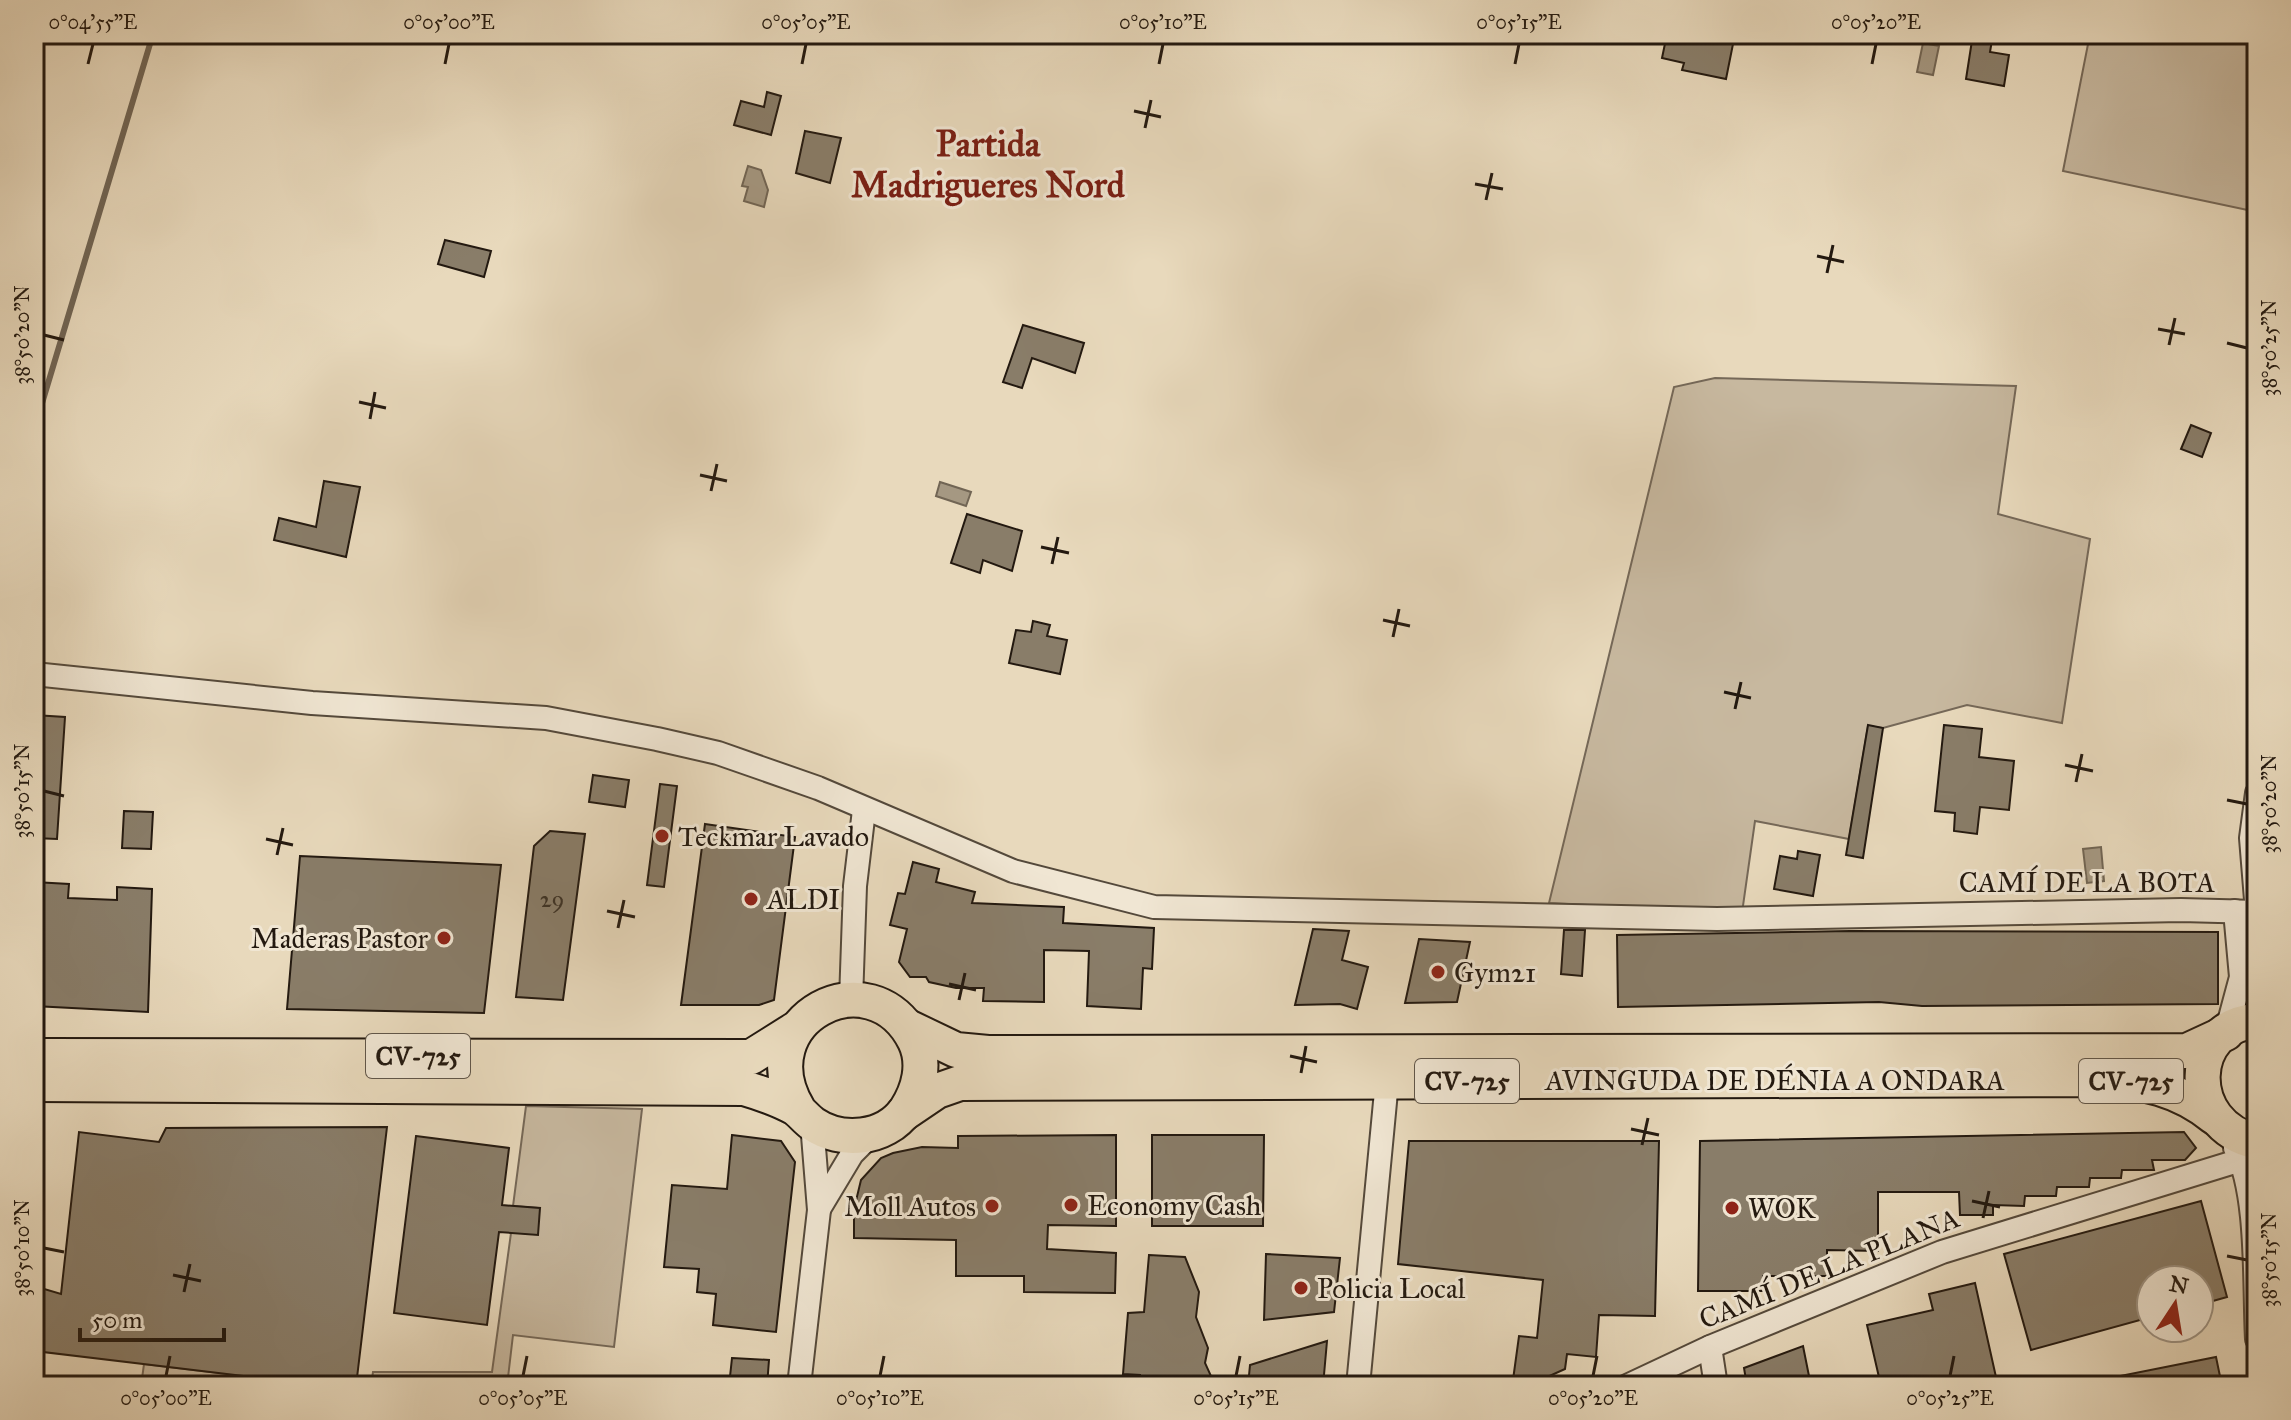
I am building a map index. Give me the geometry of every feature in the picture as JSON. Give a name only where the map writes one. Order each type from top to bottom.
[{"type":"main road","name":"CV-725","points":[[34,1056],[751,1057],[794,1030],[816,1009],[851,1000],[878,1004],[908,1027]]},
{"type":"main road","name":"CV-725","points":[[2249,1151],[2238,1137],[2218,1122],[2202,1091],[2202,1074],[2209,1050],[2226,1033],[2257,1021]]},
{"type":"main road","name":"AVINGUDA DE DÉNIA A ONDARA","points":[[908,1027],[956,1050],[988,1053],[2187,1051],[2226,1033]]},
{"type":"main road","points":[[903,1114],[916,1094],[921,1071],[918,1048],[908,1027]]},
{"type":"main road","points":[[794,1030],[783,1062],[789,1095],[805,1116]]},
{"type":"main road","name":"AVINGUDA DE DÉNIA A ONDARA","points":[[903,1114],[937,1091],[960,1083],[2099,1079],[2166,1089],[2188,1098],[2218,1122]]},
{"type":"main road","name":"CV-725","points":[[34,1084],[744,1088],[841,1136],[873,1133],[903,1114]]},
{"type":"street","name":"CAMÍ DE LA BOTA","points":[[34,674],[312,703],[546,718],[718,753],[818,788],[1013,871],[1154,907],[1717,919],[1918,913],[2250,912]]},
{"type":"street","points":[[2226,1033],[2241,977],[2250,912],[2251,838],[2257,793]]},
{"type":"street","points":[[851,1000],[855,886],[864,810]]},
{"type":"street","points":[[2241,977],[2257,1000]]},
{"type":"street","points":[[1358,1386],[1387,1081]]},
{"type":"street","points":[[799,1386],[819,1210],[805,1116]]},
{"type":"street","points":[[819,1210],[852,1154],[873,1133]]},
{"type":"street","points":[[2249,1151],[2257,1339]]},
{"type":"street","name":"CAMÍ DE LA PLANA","points":[[1627,1386],[1710,1347],[1942,1252],[2249,1151]]},
{"type":"street","points":[[1710,1347],[1716,1386]]},
{"type":"shaded area","points":[[2090,34],[2257,34],[2257,212],[2063,171]]},
{"type":"shaded area","points":[[1923,43],[1939,46],[1933,75],[1917,72]]},
{"type":"shaded area","points":[[748,166],[761,170],[768,190],[764,207],[744,201],[748,187],[742,186]]},
{"type":"shaded area","points":[[1715,378],[2016,386],[1998,514],[2090,539],[2062,723],[1967,705],[1883,728],[1868,726],[1849,839],[1755,821],[1742,913],[1549,903],[1674,387]]},
{"type":"shaded area","points":[[940,482],[971,492],[966,506],[936,496]]},
{"type":"shaded area","points":[[2101,847],[2104,881],[2087,883],[2083,849]]},
{"type":"shaded area","points":[[526,1106],[642,1109],[614,1347],[513,1335],[507,1386],[371,1386],[373,1372],[492,1372],[511,1233],[539,1208],[513,1206]]},
{"type":"shaded area","points":[[144,1364],[327,1386],[141,1386]]},
{"type":"building","points":[[1667,34],[1703,38],[1704,34],[1735,34],[1726,79],[1682,70],[1684,63],[1662,58]]},
{"type":"building","points":[[1973,34],[1993,34],[1990,52],[2009,55],[2004,86],[1966,79]]},
{"type":"building","points":[[767,92],[781,96],[771,135],[734,125],[741,101],[764,107]]},
{"type":"building","points":[[805,131],[841,138],[830,183],[796,173]]},
{"type":"building","points":[[445,240],[491,251],[484,277],[438,264]]},
{"type":"building","points":[[1023,325],[1084,343],[1075,373],[1032,358],[1022,388],[1003,382]]},
{"type":"building","points":[[2191,425],[2211,433],[2202,457],[2181,449]]},
{"type":"building","points":[[324,481],[360,487],[346,557],[274,540],[279,518],[316,527]]},
{"type":"building","points":[[967,514],[1022,531],[1012,571],[983,560],[980,573],[951,563]]},
{"type":"building","points":[[1033,621],[1050,625],[1047,636],[1067,640],[1060,674],[1009,663],[1016,630],[1031,632]]},
{"type":"building","points":[[34,715],[65,717],[57,839],[34,838]]},
{"type":"building","points":[[1868,725],[1883,728],[1863,858],[1846,855]]},
{"type":"building","points":[[1944,725],[1982,729],[1979,757],[2014,761],[2009,810],[1980,807],[1977,834],[1954,831],[1955,813],[1935,811]]},
{"type":"building","name":"Teckmar Lavado","points":[[593,775],[629,780],[625,807],[589,802]]},
{"type":"building","name":"Teckmar Lavado","points":[[660,784],[677,786],[664,887],[647,885]]},
{"type":"building","points":[[124,811],[153,812],[151,849],[122,848]]},
{"type":"building","points":[[705,824],[795,837],[774,1000],[759,1005],[681,1005]]},
{"type":"building","points":[[550,831],[585,834],[563,1000],[516,997],[534,846]]},
{"type":"building","points":[[1798,851],[1820,855],[1813,896],[1774,889],[1780,856],[1797,859]]},
{"type":"building","points":[[300,856],[501,865],[484,1013],[287,1009]]},
{"type":"building","points":[[913,862],[939,869],[936,882],[975,892],[972,903],[1064,907],[1063,923],[1154,928],[1152,969],[1143,968],[1141,1009],[1087,1006],[1089,951],[1044,950],[1044,1002],[983,1001],[984,988],[956,988],[929,982],[926,977],[910,977],[899,962],[907,929],[890,925],[898,893],[905,894]]},
{"type":"building","points":[[34,882],[69,884],[68,898],[117,900],[117,887],[152,889],[148,1012],[34,1006]]},
{"type":"building","points":[[1313,929],[1349,931],[1342,960],[1368,967],[1357,1009],[1340,1004],[1295,1005]]},
{"type":"building","points":[[1564,930],[1585,930],[1582,976],[1561,974]]},
{"type":"building","points":[[1850,931],[2218,932],[2218,1004],[1922,1006],[1879,1002],[1618,1007],[1617,935]]},
{"type":"building","name":"Gym21","points":[[1419,939],[1470,942],[1457,1002],[1405,1003]]},
{"type":"building","points":[[387,1127],[356,1386],[327,1386],[35,1351],[41,1288],[61,1294],[79,1132],[159,1142],[166,1128]]},
{"type":"building","points":[[2184,1132],[2196,1148],[2185,1160],[2152,1160],[2154,1170],[2122,1170],[2121,1178],[2090,1178],[2089,1187],[2057,1187],[2056,1196],[2025,1196],[2024,1206],[1993,1205],[1993,1215],[1960,1215],[1959,1192],[1878,1192],[1878,1251],[1827,1250],[1827,1276],[1763,1276],[1763,1291],[1698,1291],[1700,1141]]},
{"type":"building","points":[[732,1135],[781,1141],[795,1162],[776,1332],[713,1325],[716,1294],[697,1292],[699,1269],[664,1267],[672,1185],[727,1189]]},
{"type":"building","points":[[1116,1135],[1116,1226],[1048,1225],[1047,1249],[1116,1253],[1115,1293],[1024,1292],[1024,1276],[956,1276],[956,1240],[854,1238],[854,1209],[861,1180],[881,1158],[893,1153],[922,1147],[958,1148],[958,1136]]},
{"type":"building","points":[[1152,1135],[1264,1135],[1263,1226],[1152,1226]]},
{"type":"building","points":[[416,1136],[509,1148],[502,1205],[540,1208],[538,1235],[499,1232],[487,1325],[394,1313]]},
{"type":"building","points":[[1409,1141],[1659,1141],[1655,1316],[1599,1315],[1596,1357],[1567,1354],[1565,1369],[1534,1383],[1513,1380],[1519,1336],[1537,1338],[1543,1280],[1398,1264]]},
{"type":"building","points":[[2201,1201],[2227,1297],[2215,1300],[2215,1264],[2135,1264],[2135,1321],[2031,1350],[2004,1254]]},
{"type":"building","name":"Policia Local","points":[[1266,1254],[1340,1258],[1334,1312],[1264,1320]]},
{"type":"building","points":[[1149,1255],[1185,1257],[1199,1292],[1196,1317],[1208,1348],[1205,1363],[1211,1376],[1209,1386],[1140,1386],[1140,1375],[1123,1374],[1128,1313],[1144,1312]]},
{"type":"building","points":[[1975,1283],[1998,1386],[1881,1386],[1867,1325],[1933,1310],[1929,1294]]},
{"type":"building","points":[[1327,1341],[1323,1386],[1248,1386],[1250,1365]]},
{"type":"building","points":[[1803,1346],[1811,1386],[1747,1386],[1744,1368]]},
{"type":"building","points":[[2216,1357],[2222,1386],[2106,1386],[2105,1379]]},
{"type":"building","points":[[732,1358],[769,1360],[767,1386],[729,1386]]},
{"type":"waterway","points":[[34,430],[153,34]]},
{"type":"place","name":"Teckmar Lavado","points":[[662,836]]},
{"type":"place","name":"ALDI","points":[[751,899]]},
{"type":"place","name":"Maderas Pastor","points":[[444,938]]},
{"type":"place","name":"Gym21","points":[[1438,972]]},
{"type":"place","name":"Economy Cash","points":[[1071,1205]]},
{"type":"place","name":"Moll Autos","points":[[992,1206]]},
{"type":"place","name":"WOK","points":[[1732,1208]]},
{"type":"place","name":"Policia Local","points":[[1301,1288]]},
{"type":"district","name":"Partida Madrigueres Nord","points":[[988,164]]}]
